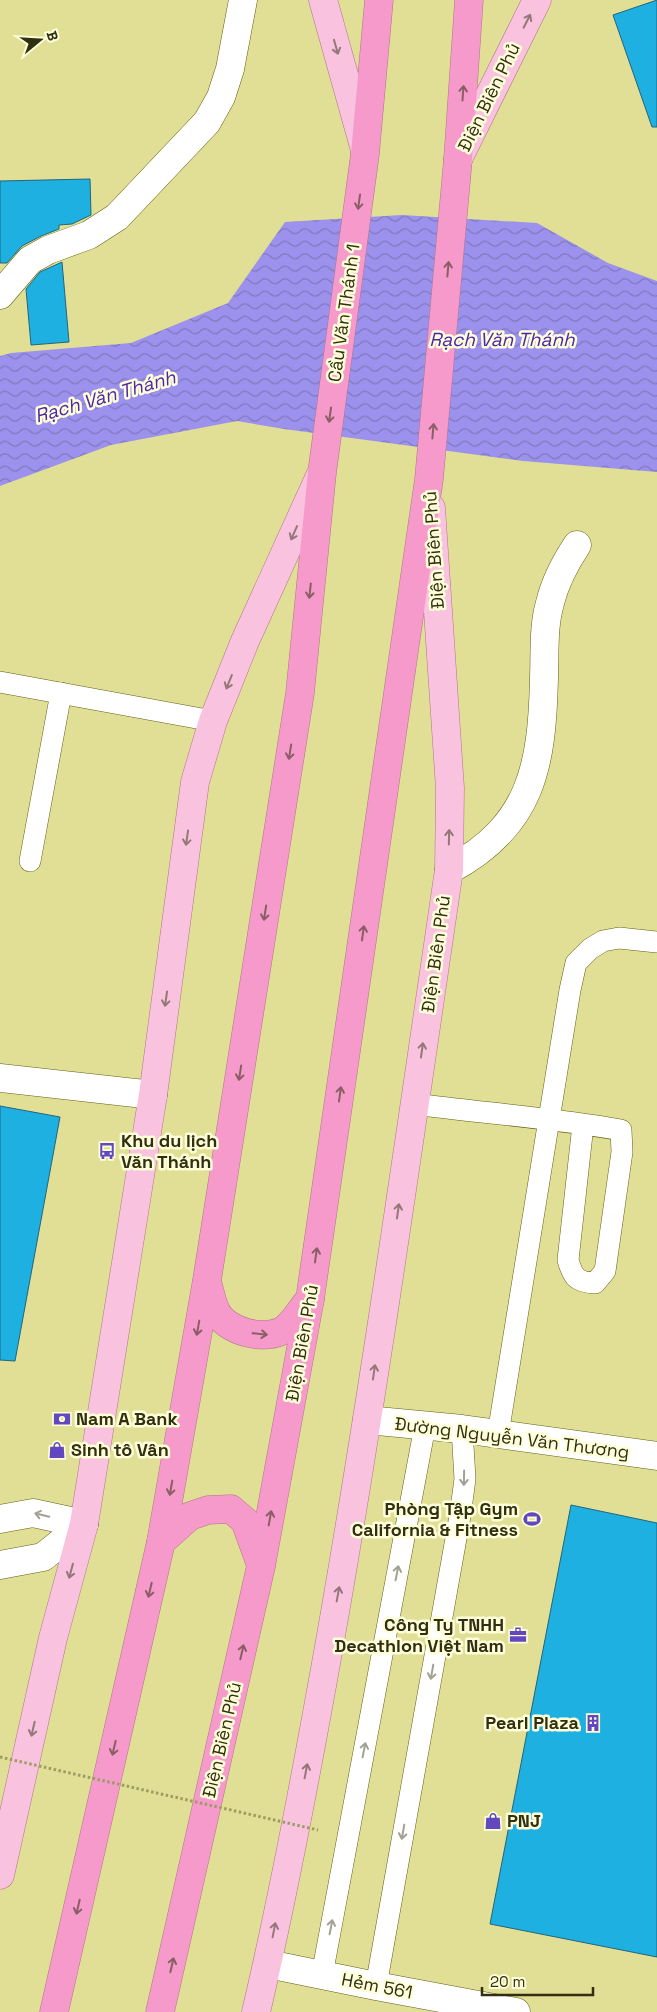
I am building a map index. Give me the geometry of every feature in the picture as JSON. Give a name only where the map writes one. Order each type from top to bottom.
[{"type":"highway","points":[[366,154],[379,0]]},
{"type":"highway","name":"Điện Biên Phủ","points":[[458,159],[469,0]]},
{"type":"highway","name":"Cầu Văn Thánh 1","points":[[322,473],[366,154]]},
{"type":"highway","points":[[429,479],[458,159]]},
{"type":"highway","points":[[54,2012],[161,1542],[207,1280],[300,693],[322,473]]},
{"type":"highway","name":"Điện Biên Phủ","points":[[160,2012],[261,1566],[310,1299],[429,479]]},
{"type":"highway","points":[[207,1280],[216,1312],[230,1325],[247,1332],[268,1335],[285,1329],[310,1299]]},
{"type":"highway","points":[[161,1542],[190,1516],[208,1510],[230,1510],[245,1521],[261,1566]]},
{"type":"main road","points":[[323,0],[366,154]]},
{"type":"main road","name":"Điện Biên Phủ","points":[[458,159],[537,0]]},
{"type":"main road","points":[[0,1875],[54,1638],[84,1524],[153,1095],[195,782],[213,721],[245,641],[322,473]]},
{"type":"main road","name":"Điện Biên Phủ","points":[[256,2012],[268,1964],[313,1738],[367,1420],[449,870],[450,788],[429,479]]},
{"type":"street","points":[[0,295],[30,260],[48,250],[89,235],[117,217],[207,122],[221,97],[230,69],[243,0]]},
{"type":"street","points":[[449,870],[471,858],[484,848],[508,823],[522,802],[533,777],[539,750],[549,604],[556,583],[577,545]]},
{"type":"street","points":[[0,1078],[153,1095]]},
{"type":"street","name":"Đường Nguyễn Văn Thương","points":[[367,1420],[462,1429],[657,1456]]},
{"type":"street","points":[[0,1519],[33,1513],[84,1524]]},
{"type":"street","points":[[0,1565],[43,1557],[84,1524]]},
{"type":"street","name":"Hẻm 561","points":[[268,1964],[516,2012]]},
{"type":"lane","points":[[0,682],[213,721]]},
{"type":"lane","points":[[30,861],[61,693]]},
{"type":"lane","points":[[498,1434],[570,990],[576,963],[590,949],[603,941],[619,938],[657,942]]},
{"type":"lane","points":[[414,1104],[583,1125],[621,1130],[622,1152],[605,1272],[595,1283],[584,1282],[573,1276],[568,1260],[583,1125]]},
{"type":"lane","points":[[322,1975],[425,1426]]},
{"type":"lane","points":[[376,1986],[460,1516],[465,1479],[462,1429]]},
{"type":"path","points":[[0,1757],[318,1830]]},
{"type":"water","name":"Rạch Văn Thánh","points":[[402,215],[537,223],[608,263],[657,281],[657,472],[523,461],[237,421],[111,445],[0,486],[0,356],[11,353],[131,343],[228,303],[285,222]]},
{"type":"building","points":[[657,0],[657,127],[652,127],[613,15]]},
{"type":"building","points":[[90,179],[91,215],[72,224],[59,225],[59,229],[22,246],[7,263],[0,263],[0,181]]},
{"type":"building","points":[[62,262],[69,342],[31,345],[26,289],[40,272]]},
{"type":"building","points":[[0,1106],[60,1117],[15,1361],[0,1360]]},
{"type":"building","name":"Pearl Plaza","points":[[571,1505],[657,1523],[657,1957],[490,1924]]},
{"type":"place","name":"Khu du lịch Văn Thánh","points":[[107,1151]]},
{"type":"place","name":"Nam A Bank","points":[[62,1419]]},
{"type":"place","name":"Sinh tô Vân","points":[[57,1450]]},
{"type":"place","name":"Phòng Tập Gym California & Fitness","points":[[532,1519]]},
{"type":"place","name":"Công Ty TNHH Decathlon Việt Nam","points":[[518,1635]]},
{"type":"place","name":"Pearl Plaza","points":[[593,1723]]},
{"type":"place","name":"PNJ","points":[[493,1821]]}]
